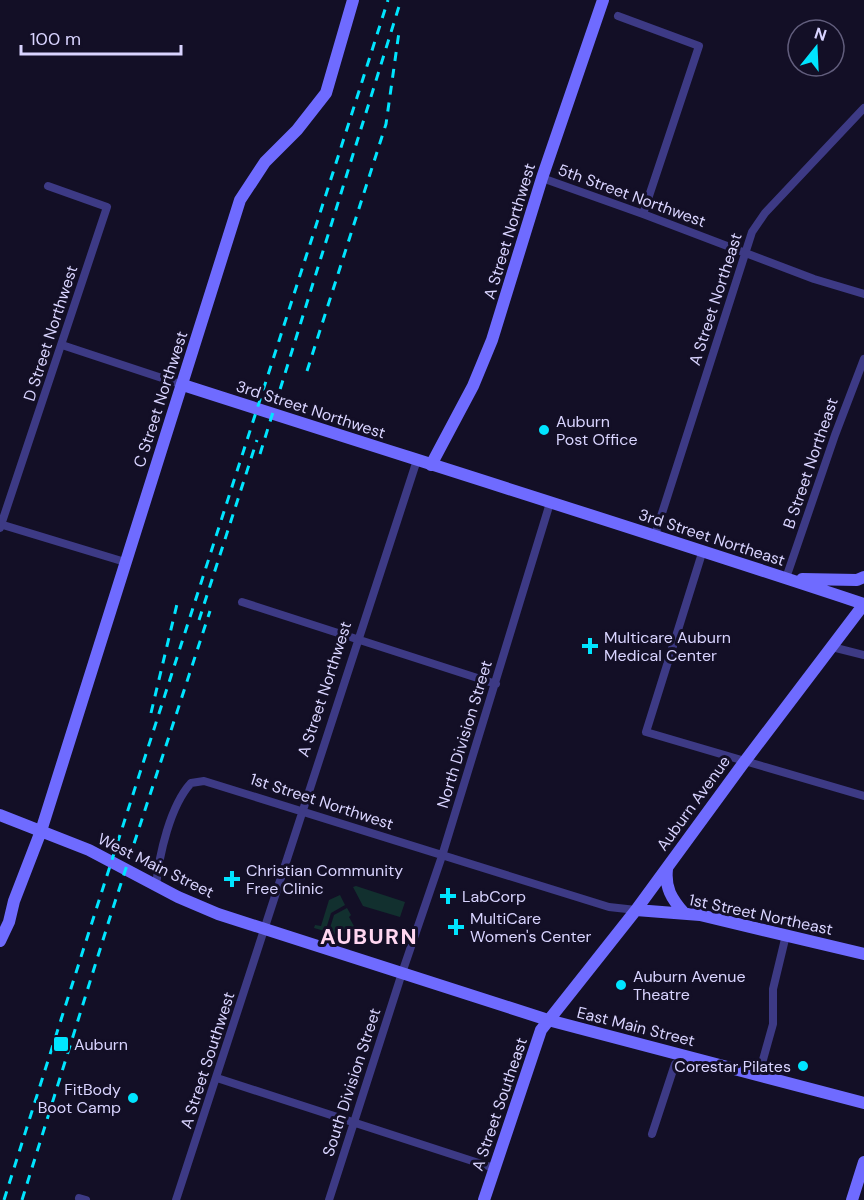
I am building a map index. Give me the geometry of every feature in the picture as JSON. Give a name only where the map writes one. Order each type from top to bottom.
[{"type":"street","name":"C Street Northwest","points":[[0,941],[41,831],[240,200],[265,162],[297,130],[326,93],[353,0]]},
{"type":"street","name":"A Street Northwest","points":[[432,465],[473,386],[492,340],[542,178],[603,0]]},
{"type":"street","points":[[618,16],[699,46],[643,214]]},
{"type":"street","name":"A Street Northeast","points":[[655,535],[752,232],[765,213],[864,108]]},
{"type":"street","name":"5th Street Northwest","points":[[542,178],[820,282],[864,294]]},
{"type":"street","name":"D Street Northwest","points":[[0,526],[107,207],[48,186]]},
{"type":"street","name":"3rd Street Northwest","points":[[62,345],[550,503]]},
{"type":"street","name":"B Street Northeast","points":[[786,578],[835,435],[864,359]]},
{"type":"street","name":"A Street Northwest","points":[[265,929],[417,460]]},
{"type":"street","name":"3rd Street Northeast","points":[[550,503],[704,550],[864,604]]},
{"type":"street","name":"North Division Street","points":[[402,973],[442,856],[550,503]]},
{"type":"street","points":[[0,526],[125,562]]},
{"type":"street","points":[[704,550],[646,732],[864,796]]},
{"type":"street","points":[[786,578],[856,580],[864,577]]},
{"type":"street","points":[[242,602],[496,684]]},
{"type":"street","name":"Auburn Avenue","points":[[548,1020],[636,910],[744,761],[864,604]]},
{"type":"street","points":[[832,647],[864,655]]},
{"type":"street","name":"1st Street Northwest","points":[[156,885],[159,864],[178,802],[192,783],[208,781],[442,856]]},
{"type":"street","name":"West Main Street","points":[[0,815],[104,856],[156,885],[218,914],[402,973]]},
{"type":"street","name":"1st Street Northeast","points":[[442,856],[609,908],[684,913],[864,954]]},
{"type":"street","points":[[667,867],[666,886],[669,894],[684,913]]},
{"type":"street","points":[[0,914],[14,901]]},
{"type":"street","name":"A Street Southwest","points":[[176,1200],[265,929]]},
{"type":"street","points":[[759,1074],[773,1024],[774,989],[786,935]]},
{"type":"street","name":"East Main Street","points":[[402,973],[548,1020],[864,1102]]},
{"type":"street","name":"South Division Street","points":[[329,1200],[402,973]]},
{"type":"street","name":"A Street Southeast","points":[[484,1200],[541,1030],[548,1020]]},
{"type":"street","points":[[652,1134],[675,1064]]},
{"type":"street","points":[[217,1078],[495,1168]]},
{"type":"street","points":[[852,1200],[864,1162]]},
{"type":"green space","points":[[353,887],[405,902],[400,917],[363,906]]},
{"type":"green space","points":[[340,895],[345,905],[331,913],[326,929],[328,932],[314,928],[315,925],[321,926],[329,900]]},
{"type":"green space","points":[[347,908],[351,915],[349,917],[361,939],[355,942],[333,934],[330,928],[334,915]]},
{"type":"railway","points":[[4,1200],[388,0]]},
{"type":"railway","points":[[260,454],[401,0]]},
{"type":"railway","points":[[307,371],[386,124],[399,32]]},
{"type":"railway","points":[[199,620],[257,440]]},
{"type":"railway","points":[[151,713],[177,604]]},
{"type":"railway","points":[[22,1200],[112,911],[210,611]]},
{"type":"place","name":"Auburn Post Office","points":[[544,430]]},
{"type":"place","name":"Multicare Auburn Medical Center","points":[[590,646]]},
{"type":"place","name":"Christian Community Free Clinic","points":[[232,879]]},
{"type":"place","name":"LabCorp","points":[[448,896]]},
{"type":"place","name":"MultiCare Women's Center","points":[[456,927]]},
{"type":"place","name":"Auburn Avenue Theatre","points":[[621,985]]},
{"type":"place","name":"Auburn","points":[[61,1044]]},
{"type":"place","name":"Corestar Pilates","points":[[803,1066]]},
{"type":"place","name":"FitBody Boot Camp","points":[[133,1098]]},
{"type":"district","name":"AUBURN","points":[[369,936]]}]
